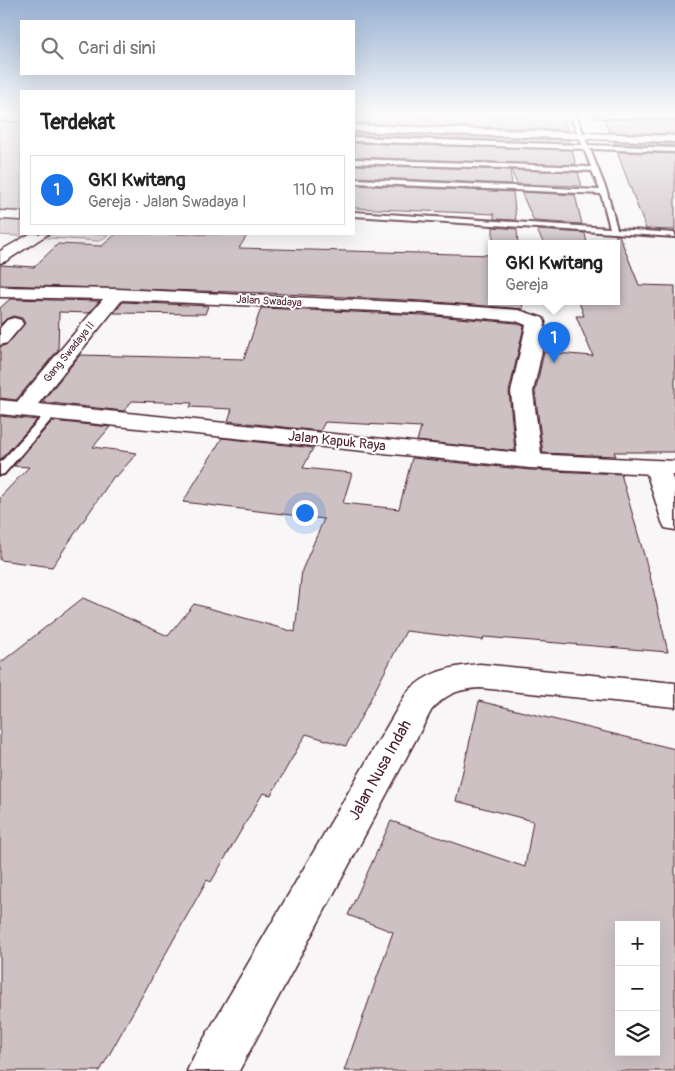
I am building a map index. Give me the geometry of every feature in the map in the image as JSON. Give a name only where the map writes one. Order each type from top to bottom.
[{"type":"street","points":[[0,214],[20,216]]},
{"type":"street","points":[[0,258],[38,235]]},
{"type":"street","points":[[0,243],[22,244]]},
{"type":"street","name":"Jalan Swadaya","points":[[0,292],[117,294],[460,311],[519,316],[536,322],[532,351],[522,392],[530,461]]},
{"type":"street","name":"Gang Swadaya II","points":[[11,408],[117,294]]},
{"type":"street","points":[[0,339],[14,324]]},
{"type":"street","name":"Jalan Kapuk Raya","points":[[11,408],[530,461],[666,468]]},
{"type":"street","points":[[666,468],[675,522]]},
{"type":"street","name":"Jalan Nusa Indah","points":[[212,1071],[418,703],[427,691],[450,680],[480,676],[675,696]]},
{"type":"lane","points":[[474,165],[596,169]]},
{"type":"lane","points":[[594,165],[604,192],[614,231]]},
{"type":"lane","points":[[355,182],[604,192]]},
{"type":"lane","points":[[355,214],[675,235]]},
{"type":"lane","points":[[0,471],[52,412]]},
{"type":"shaded area","points":[[0,165],[20,165],[20,235],[108,235],[99,241],[0,235]]},
{"type":"building","points":[[355,165],[510,170],[512,184],[355,177]]},
{"type":"building","points":[[622,165],[675,165],[675,230],[646,229]]},
{"type":"building","points":[[511,170],[578,172],[582,186],[517,184]]},
{"type":"building","points":[[355,185],[513,192],[516,220],[494,219],[494,214],[355,208]]},
{"type":"building","points":[[521,192],[575,195],[582,224],[534,221]]},
{"type":"building","points":[[493,227],[517,229],[518,240],[493,240]]},
{"type":"building","points":[[537,230],[585,233],[586,240],[542,240]]},
{"type":"building","points":[[115,235],[247,235],[239,248],[488,255],[488,305],[522,305],[523,309],[423,301],[266,293],[0,285],[0,265],[34,267],[58,244],[102,246]]},
{"type":"building","points":[[616,235],[619,235],[639,285],[675,286],[675,452],[614,452],[616,456],[543,453],[535,392],[544,352],[593,356],[576,316],[584,316],[580,305],[620,305],[620,240],[616,240]]},
{"type":"building","points":[[10,299],[99,301],[89,313],[59,312],[58,350],[16,400],[0,398],[0,347],[8,344],[25,323],[22,318],[13,316],[6,319],[0,325],[0,308]]},
{"type":"building","points":[[123,302],[208,306],[205,314],[114,313]]},
{"type":"building","points":[[261,308],[423,315],[516,323],[524,326],[509,392],[515,451],[417,441],[421,427],[325,422],[320,431],[228,421],[232,409],[190,407],[192,403],[132,401],[124,411],[42,402],[80,355],[244,359]]},
{"type":"building","points":[[0,416],[37,420],[0,460]]},
{"type":"building","points":[[52,421],[110,427],[93,447],[137,453],[117,476],[114,476],[52,567],[0,560],[0,497],[29,467],[14,466]]},
{"type":"building","points":[[222,438],[313,448],[303,468],[352,473],[343,503],[399,509],[412,458],[530,470],[621,474],[650,576],[668,652],[484,637],[483,640],[406,631],[346,746],[306,734],[271,795],[263,793],[211,882],[207,880],[100,1071],[0,1071],[0,663],[83,598],[168,636],[194,604],[295,632],[302,570],[324,519],[183,502]]},
{"type":"building","points":[[479,701],[675,749],[675,1071],[344,1071],[393,932],[348,915],[391,821],[525,867],[533,821],[456,801]]},
{"type":"place","name":"GKI Kwitang","points":[[554,363]]}]
